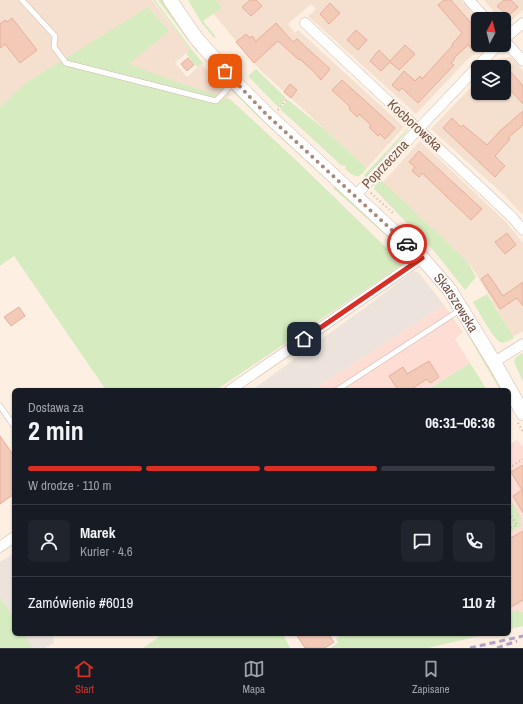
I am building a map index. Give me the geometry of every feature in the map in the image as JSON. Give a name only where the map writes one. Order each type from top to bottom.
[{"type":"main road","name":"Skarszewska","points":[[170,0],[196,38],[234,82],[268,116],[422,258],[448,289],[509,388]]},
{"type":"main road","name":"Skarszewska","points":[[511,392],[523,413]]},
{"type":"street","points":[[469,0],[480,12]]},
{"type":"street","name":"Kocborowska","points":[[305,23],[512,216],[523,230]]},
{"type":"street","points":[[511,33],[523,23]]},
{"type":"street","points":[[511,47],[523,61]]},
{"type":"street","name":"Poprzeczna","points":[[355,196],[491,52]]},
{"type":"street","points":[[233,388],[422,258]]},
{"type":"street","points":[[494,362],[523,344]]},
{"type":"street","points":[[0,546],[12,538]]},
{"type":"lane","points":[[22,0],[55,36],[54,47],[66,63],[216,101],[234,82]]},
{"type":"lane","points":[[340,388],[461,309]]},
{"type":"lane","points":[[0,406],[12,423]]},
{"type":"path","points":[[277,111],[288,98]]},
{"type":"path","points":[[511,467],[523,459]]},
{"type":"path","points":[[511,516],[517,525],[511,528]]},
{"type":"shaded area","points":[[0,0],[152,0],[190,50],[175,63],[187,77],[201,64],[231,95],[154,152],[0,258]]},
{"type":"shaded area","points":[[217,0],[461,0],[471,12],[471,52],[476,52],[416,114],[308,16],[316,9],[311,4],[288,24],[295,33],[298,30],[404,127],[367,168],[257,67],[213,13],[222,8]]},
{"type":"shaded area","points":[[484,0],[523,0],[523,10],[511,21],[511,12],[494,12]]},
{"type":"shaded area","points":[[511,57],[523,71],[523,215],[505,196],[431,129],[471,87],[471,100],[511,100],[511,60],[498,60]]},
{"type":"shaded area","points":[[420,141],[507,223],[523,243],[523,331],[513,337],[467,261],[383,182]]},
{"type":"shaded area","points":[[413,271],[419,273],[444,305],[316,388],[255,388]]},
{"type":"shaded area","points":[[444,305],[463,332],[455,339],[470,363],[430,388],[316,388]]},
{"type":"shaded area","points":[[517,440],[523,447],[523,626],[511,629],[511,444]]},
{"type":"shaded area","points":[[12,554],[12,615],[0,597],[0,562]]},
{"type":"shaded area","points":[[25,636],[53,636],[54,643],[45,648],[33,648]]},
{"type":"green space","points":[[153,0],[155,0],[203,63],[197,67],[186,54],[190,50]]},
{"type":"green space","points":[[158,0],[162,0],[199,50],[197,52]]},
{"type":"green space","points":[[188,0],[217,0],[222,8],[203,21],[216,37],[214,38],[201,22]]},
{"type":"green space","points":[[148,7],[169,31],[129,64],[180,83],[230,99],[298,162],[403,264],[219,388],[105,388],[14,256],[0,266],[0,107],[24,84]]},
{"type":"green space","points":[[256,69],[286,98],[279,108],[248,76]]},
{"type":"green space","points":[[232,91],[235,91],[331,182],[330,183],[256,115]]},
{"type":"green space","points":[[288,100],[323,128],[367,168],[364,172],[359,176],[355,176],[345,169],[346,167],[344,165],[342,166],[280,109]]},
{"type":"green space","points":[[407,129],[408,130],[366,177],[364,175]]},
{"type":"green space","points":[[381,180],[467,261],[476,277],[465,290],[434,251],[374,189]]},
{"type":"green space","points":[[336,186],[410,255],[410,257],[333,188]]},
{"type":"green space","points":[[487,294],[514,338],[506,342],[502,343],[495,337],[486,325],[473,302]]},
{"type":"green space","points":[[461,323],[466,327],[502,388],[499,388]]},
{"type":"green space","points":[[523,353],[523,382],[514,362],[516,357]]},
{"type":"green space","points":[[470,363],[486,388],[430,388]]},
{"type":"green space","points":[[511,500],[522,519],[519,521],[522,525],[511,532]]},
{"type":"green space","points":[[0,597],[12,615],[12,636],[25,636],[33,648],[0,648]]},
{"type":"green space","points":[[517,609],[520,613],[523,612],[523,626],[511,629],[511,613]]},
{"type":"green space","points":[[160,636],[284,636],[290,648],[143,648]]},
{"type":"green space","points":[[340,636],[479,636],[428,648],[330,648],[338,643],[336,639]]},
{"type":"building","points":[[250,0],[256,0],[262,6],[251,16],[242,7]]},
{"type":"building","points":[[444,0],[451,0],[471,23],[471,48],[468,45],[454,58],[455,59],[451,63],[454,65],[418,103],[402,88],[399,91],[392,85],[404,71],[415,81],[420,76],[422,79],[462,33],[438,5]]},
{"type":"building","points":[[504,0],[511,0],[518,7],[511,13],[511,12],[504,12],[497,6]]},
{"type":"building","points":[[330,3],[340,13],[329,24],[320,14]]},
{"type":"building","points":[[12,18],[37,50],[20,63],[5,44],[0,48],[0,24],[5,20],[7,22]]},
{"type":"building","points":[[276,23],[293,42],[297,39],[330,69],[321,80],[300,59],[299,60],[278,41],[254,63],[236,42],[246,34],[250,38],[252,36],[256,41]]},
{"type":"building","points":[[356,30],[367,40],[358,50],[347,40]]},
{"type":"building","points":[[405,45],[415,54],[399,70],[390,62],[381,71],[370,61],[379,50],[390,61]]},
{"type":"building","points":[[188,58],[194,65],[187,71],[181,64]]},
{"type":"building","points":[[511,72],[523,86],[523,104],[511,91]]},
{"type":"building","points":[[342,80],[395,128],[385,139],[380,134],[378,136],[369,127],[371,125],[359,114],[357,117],[349,109],[350,107],[332,90]]},
{"type":"building","points":[[290,84],[297,90],[291,98],[284,92]]},
{"type":"building","points":[[523,111],[523,125],[508,138],[510,139],[495,156],[505,166],[495,177],[443,128],[452,118],[461,127],[463,125],[487,145],[501,130]]},
{"type":"building","points":[[419,151],[482,209],[471,220],[422,173],[419,177],[412,171],[415,167],[409,162]]},
{"type":"building","points":[[507,233],[516,245],[505,254],[495,242]]},
{"type":"building","points":[[488,274],[503,296],[523,282],[523,306],[517,298],[500,309],[481,279]]},
{"type":"building","points":[[19,307],[25,316],[11,326],[4,317]]},
{"type":"building","points":[[429,361],[439,377],[430,383],[427,379],[413,388],[397,388],[389,376],[403,367],[407,374]]},
{"type":"building","points":[[0,436],[12,453],[12,495],[0,504]]},
{"type":"building","points":[[523,465],[523,513],[513,496],[522,490],[511,472]]},
{"type":"building","points":[[523,531],[523,600],[511,607],[511,538]]},
{"type":"building","points":[[297,636],[330,636],[334,642],[325,648],[305,648]]},
{"type":"railway","points":[[470,648],[523,636]]},
{"type":"railway","points":[[497,648],[517,641]]},
{"type":"way so far","points":[[225,71],[268,116],[407,244]]},
{"type":"route","points":[[304,339],[422,258],[407,244]]}]
